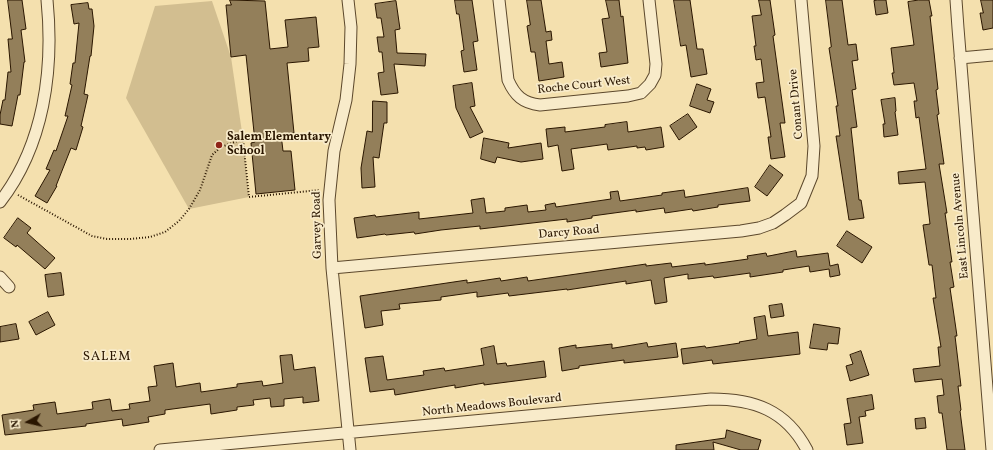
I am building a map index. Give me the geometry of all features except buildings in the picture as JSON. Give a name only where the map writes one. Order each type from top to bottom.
[{"type":"street","points":[[0,202],[10,190],[36,134],[38,126],[46,88],[49,59],[50,25],[47,0]]},
{"type":"street","name":"Garvey Road","points":[[348,0],[350,64],[346,100],[334,151],[329,189],[332,268],[350,450]]},
{"type":"street","name":"Roche Court West","points":[[499,0],[508,80],[512,90],[519,97],[529,104],[540,105],[628,96],[641,93],[650,84],[655,75],[656,64],[649,0]]},
{"type":"street","name":"Conant Drive","points":[[801,0],[814,146],[812,176],[801,203]]},
{"type":"street","name":"East Lincoln Avenue","points":[[956,0],[992,450]]},
{"type":"street","points":[[960,58],[993,55]]},
{"type":"street","name":"Darcy Road","points":[[332,268],[741,231],[759,228],[773,223],[801,203]]},
{"type":"street","points":[[0,277],[9,287]]},
{"type":"street","name":"North Meadows Boulevard","points":[[160,450],[711,399],[732,399],[751,403],[770,411],[787,422],[807,450]]},
{"type":"path","points":[[18,195],[92,236],[107,239],[130,240],[150,237],[165,232],[179,221],[189,209],[200,190],[212,154],[221,148],[243,139],[249,197],[329,189]]},
{"type":"shaded area","points":[[212,1],[231,57],[243,139],[249,197],[189,209],[126,98],[155,6]]},
{"type":"place","name":"Salem Elementary School","points":[[219,145]]},
{"type":"district","name":"SALEM","points":[[107,358]]}]
